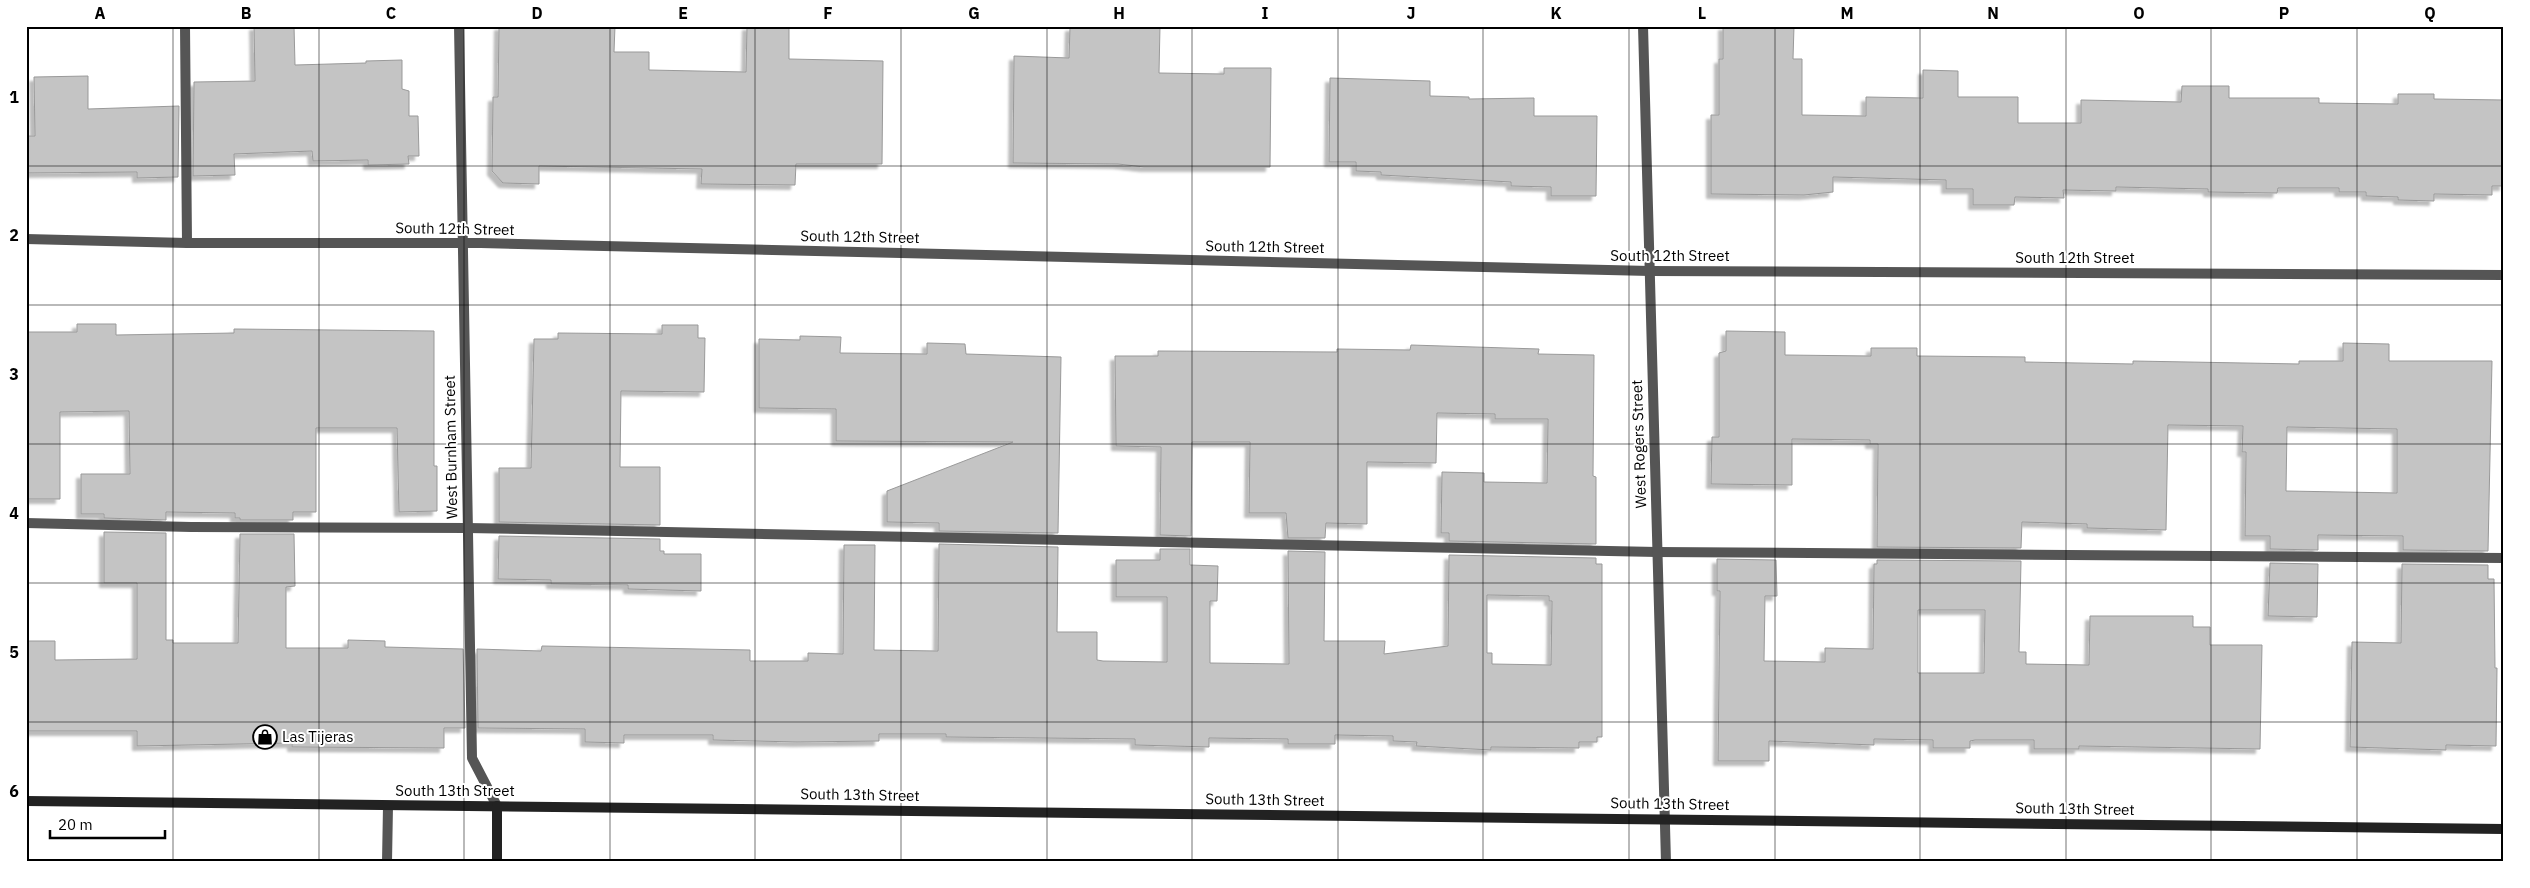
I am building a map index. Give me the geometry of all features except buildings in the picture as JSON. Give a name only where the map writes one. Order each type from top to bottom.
[{"type":"street","points":[[185,26],[187,243]]},
{"type":"street","name":"West Burnham Street","points":[[459,26],[472,758],[497,806],[497,862]]},
{"type":"street","name":"West Rogers Street","points":[[1643,26],[1666,862]]},
{"type":"street","name":"South 12th Street","points":[[26,239],[187,243],[464,243],[1650,271],[2504,275]]},
{"type":"street","points":[[26,523],[191,527],[467,528],[1657,552],[2504,558]]},
{"type":"street","name":"South 13th Street","points":[[26,801],[2504,829]]},
{"type":"street","points":[[387,862],[388,806]]},
{"type":"place","name":"Las Tijeras","points":[[265,737]]}]
